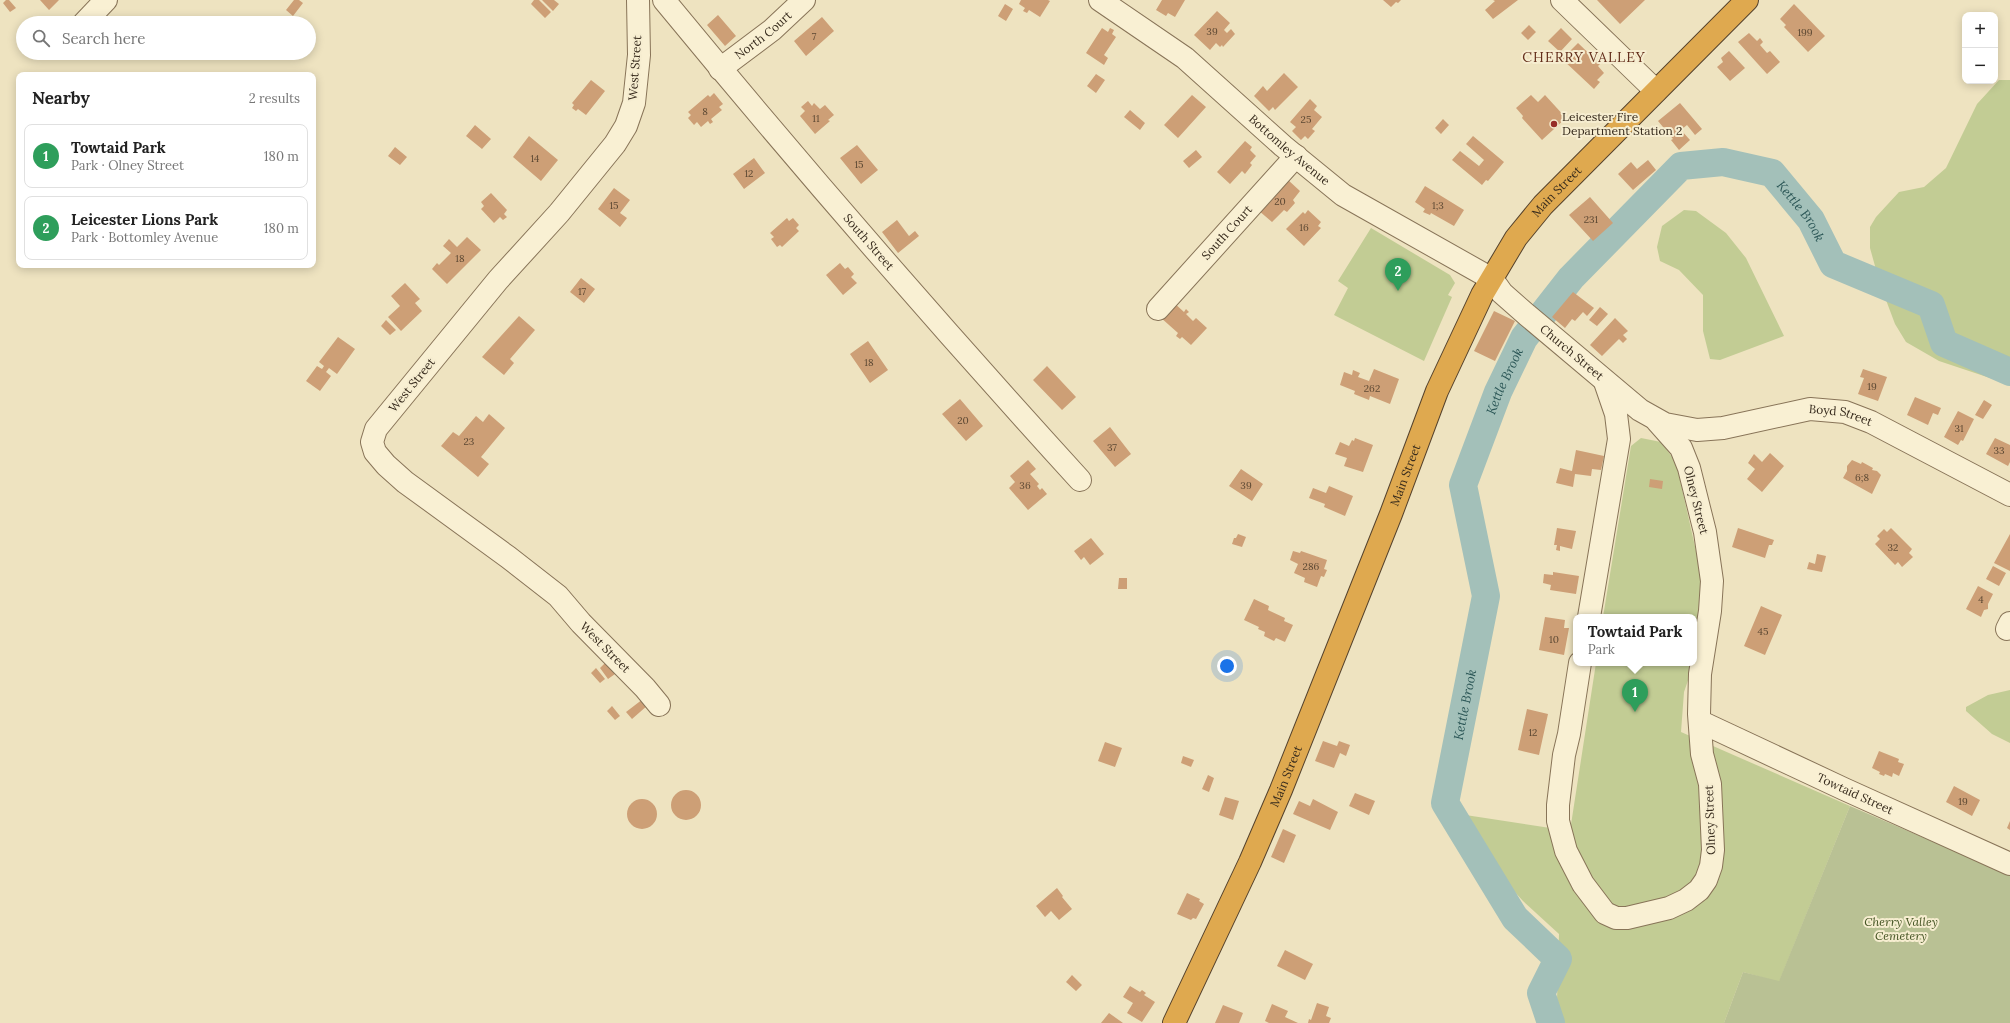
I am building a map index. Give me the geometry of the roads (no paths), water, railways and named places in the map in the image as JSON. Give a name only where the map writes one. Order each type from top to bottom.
[{"type":"highway","name":"Main Street","points":[[1174,1023],[1250,862],[1281,790],[1391,514],[1437,391],[1478,303],[1516,238],[1534,215],[1747,0]]},
{"type":"street","points":[[91,16],[106,0]]},
{"type":"street","name":"West Street","points":[[638,0],[639,55],[634,102],[626,126],[615,144],[558,213],[498,280],[376,429],[372,442],[375,452],[405,482],[508,557],[558,596],[660,705]]},
{"type":"street","name":"South Street","points":[[664,0],[720,69],[855,228],[992,384],[1080,480]]},
{"type":"street","name":"North Court","points":[[720,69],[772,30],[804,0]]},
{"type":"street","name":"Bottomley Avenue","points":[[1100,0],[1186,58],[1296,156],[1343,195],[1492,279]]},
{"type":"street","points":[[1562,0],[1656,91]]},
{"type":"street","name":"South Court","points":[[1158,309],[1296,156]]},
{"type":"street","name":"Church Street","points":[[1492,279],[1502,293],[1535,322],[1604,381],[1640,410],[1656,420]]},
{"type":"street","points":[[1590,614],[1619,439],[1616,414],[1604,381]]},
{"type":"street","name":"Boyd Street","points":[[1656,420],[1675,428],[1701,430],[1723,428],[1810,409],[1845,412],[1871,422],[2010,495]]},
{"type":"street","name":"Olney Street","points":[[1579,666],[1562,770],[1558,805],[1558,821],[1561,837],[1574,868],[1592,897],[1605,913],[1616,918],[1627,918],[1669,908],[1686,900],[1699,890],[1706,880],[1713,850],[1710,784],[1702,754],[1701,722],[1699,714],[1700,674],[1710,611],[1712,582],[1705,532],[1689,468],[1681,448],[1656,420]]},
{"type":"street","name":"Towtaid Street","points":[[1701,722],[2010,864]]},
{"type":"waterway","name":"Kettle Brook","points":[[1551,1023],[1541,993],[1558,959],[1515,918],[1445,803],[1486,596],[1463,485],[1498,392],[1524,338],[1571,278],[1681,166],[1723,162],[1772,173],[1811,220],[1833,264],[1931,305],[1944,343],[2010,372]]},
{"type":"place","name":"Leicester Fire Department Station 2","points":[[1554,124]]},
{"type":"place","name":"Leicester Lions Park","points":[[1398,291]]},
{"type":"place","name":"Towtaid Park","points":[[1635,712]]},
{"type":"district","name":"CHERRY VALLEY","points":[[1584,57]]},
{"type":"park label","name":"Cherry Valley Cemetery","points":[[1901,929]]}]
